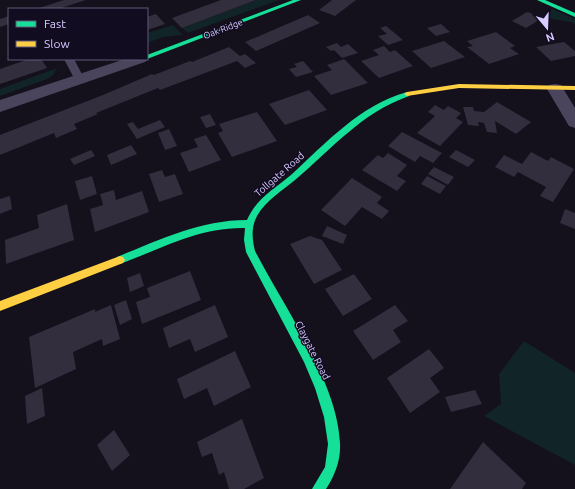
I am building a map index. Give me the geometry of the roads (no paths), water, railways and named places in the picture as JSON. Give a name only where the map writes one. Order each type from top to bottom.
[{"type":"street","name":"Oak Ridge","points":[[148,56],[298,0]]},
{"type":"street","points":[[540,0],[575,15]]},
{"type":"street","points":[[0,106],[137,60]]},
{"type":"street","name":"Tollgate Road","points":[[249,224],[258,207],[286,182],[365,115],[396,97],[417,91],[459,86],[575,88]]},
{"type":"street","points":[[555,88],[575,122]]},
{"type":"street","points":[[0,306],[202,228],[237,223],[249,224]]},
{"type":"street","name":"Claygate Road","points":[[249,224],[247,238],[251,251],[329,406],[335,436],[330,468],[318,489]]},
{"type":"lane","points":[[70,60],[80,80]]}]
